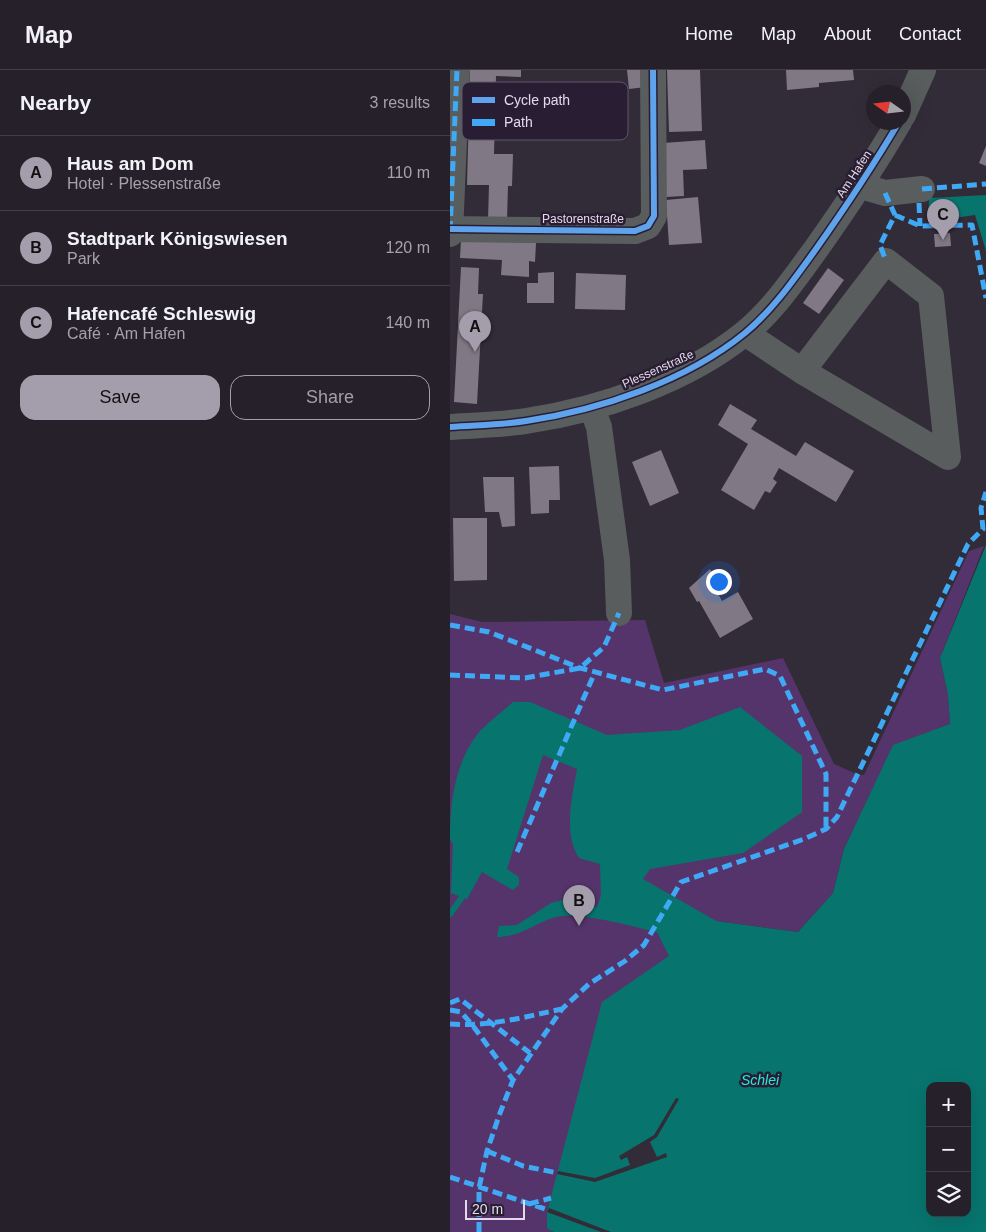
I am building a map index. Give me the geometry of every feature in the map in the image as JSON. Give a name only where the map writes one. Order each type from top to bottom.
[{"type":"street","points":[[450,234],[457,70]]},
{"type":"street","name":"Pastorenstraße","points":[[450,230],[635,230],[648,226],[654,216],[653,70]]},
{"type":"street","points":[[911,98],[923,70]]},
{"type":"street","name":"Am Hafen","points":[[825,236],[861,186],[894,130]]},
{"type":"street","points":[[861,186],[885,193],[922,194]]},
{"type":"street","name":"Plessenstraße","points":[[450,427],[525,422],[592,408],[640,391],[700,363],[745,333],[790,285],[825,236]]},
{"type":"street","points":[[745,333],[802,370],[948,457],[931,296],[886,261],[802,370]]},
{"type":"street","points":[[592,408],[599,427],[617,560],[619,612]]},
{"type":"shaded area","points":[[984,546],[940,658],[948,695],[950,724],[893,746],[844,849],[833,893],[798,932],[716,921],[558,1173],[547,1212],[547,1229],[554,1232],[450,1232],[450,614],[482,622],[645,620],[664,683],[783,658],[834,764],[859,775],[864,775],[969,551]]},
{"type":"water","points":[[986,195],[986,251],[975,215],[928,222],[929,198]]},
{"type":"water","name":"Schlei","points":[[986,545],[986,1232],[554,1232],[547,1229],[547,1212],[602,1002],[669,956],[657,932],[584,917],[554,917],[516,934],[497,937],[499,926],[517,925],[551,903],[562,900],[597,907],[601,895],[600,864],[579,858],[571,838],[570,815],[577,769],[543,755],[507,869],[519,877],[519,885],[513,890],[482,872],[467,899],[451,893],[453,844],[450,840],[450,825],[453,796],[465,754],[481,730],[513,702],[530,702],[607,735],[680,730],[740,707],[802,756],[802,812],[743,853],[650,869],[643,879],[716,921],[798,932],[833,893],[844,849],[893,745],[950,724],[948,695],[940,658]]},
{"type":"pier","points":[[676,1098],[679,1099],[657,1137],[650,1142],[657,1157],[666,1153],[667,1157],[595,1182],[557,1174],[558,1171],[595,1178],[630,1165],[627,1157],[621,1160],[619,1156],[654,1135]]},
{"type":"pier","points":[[549,1208],[611,1232],[601,1232],[547,1212]]},
{"type":"building","points":[[470,70],[521,70],[521,77],[496,76],[496,82],[470,82]]},
{"type":"building","points":[[627,70],[644,70],[646,87],[629,89]]},
{"type":"building","points":[[667,70],[700,70],[702,131],[669,132]]},
{"type":"building","points":[[786,70],[853,70],[854,80],[819,83],[819,87],[787,90]]},
{"type":"building","points":[[468,140],[494,140],[494,154],[513,154],[512,186],[508,186],[507,220],[488,220],[489,185],[467,185]]},
{"type":"building","points":[[705,140],[707,169],[683,170],[684,196],[666,197],[663,143]]},
{"type":"building","points":[[986,146],[986,166],[979,163]]},
{"type":"building","points":[[698,197],[702,243],[669,245],[666,200]]},
{"type":"building","points":[[950,233],[951,246],[935,247],[934,234]]},
{"type":"building","points":[[461,239],[536,243],[535,262],[529,261],[529,277],[501,275],[502,260],[460,258]]},
{"type":"building","points":[[461,267],[479,268],[478,294],[483,294],[477,404],[454,402]]},
{"type":"building","points":[[828,268],[844,280],[819,314],[803,303]]},
{"type":"building","points":[[554,272],[554,303],[527,303],[527,283],[538,283],[538,273]]},
{"type":"building","points":[[576,273],[626,275],[625,310],[575,309]]},
{"type":"building","points":[[730,404],[757,420],[751,429],[796,456],[805,442],[854,471],[836,502],[779,468],[773,479],[777,482],[770,493],[765,491],[754,510],[721,490],[748,444],[718,425]]},
{"type":"building","points":[[661,450],[679,493],[650,506],[632,462]]},
{"type":"building","points":[[559,466],[560,500],[549,500],[549,513],[531,514],[529,467]]},
{"type":"building","points":[[483,477],[514,477],[515,526],[502,527],[499,512],[485,512]]},
{"type":"building","points":[[453,518],[487,518],[487,580],[454,581]]},
{"type":"building","points":[[710,569],[721,588],[716,590],[722,601],[738,592],[753,619],[720,638],[699,601],[697,602],[689,588]]},
{"type":"waterway","points":[[450,914],[463,896]]},
{"type":"marked path","points":[[450,231],[457,70]]},
{"type":"marked path","points":[[922,189],[986,184]]},
{"type":"marked path","points":[[885,193],[895,215],[880,245],[886,261]]},
{"type":"marked path","points":[[919,203],[920,226]]},
{"type":"marked path","points":[[895,215],[920,226],[972,225],[986,298]]},
{"type":"marked path","points":[[479,1232],[479,1188],[487,1151],[500,1113],[513,1080],[562,1009],[589,984],[625,961],[644,945],[681,882],[804,839],[826,829],[837,817],[968,544],[983,529],[981,508],[986,492]]},
{"type":"marked path","points":[[450,675],[525,678],[580,668],[604,647],[619,613]]},
{"type":"marked path","points":[[450,625],[489,632],[580,668],[663,690],[765,669],[780,676],[826,774],[826,829]]},
{"type":"marked path","points":[[517,852],[595,672]]},
{"type":"marked path","points":[[450,1003],[460,999],[530,1053]]},
{"type":"marked path","points":[[450,1024],[493,1023],[562,1009]]},
{"type":"marked path","points":[[450,1010],[461,1012],[513,1080]]},
{"type":"marked path","points":[[487,1151],[523,1166],[558,1173]]},
{"type":"marked path","points":[[450,1177],[548,1210]]},
{"type":"marked path","points":[[529,1204],[551,1198]]},
{"type":"cycle path","points":[[450,229],[635,231],[648,226],[654,216],[653,70]]},
{"type":"cycle path","points":[[450,427],[517,422],[554,416],[612,401],[669,379],[722,350],[755,324],[792,282],[848,202],[894,130]]},
{"type":"place","name":"Hafencafé Schleswig","points":[[943,240]]},
{"type":"place","name":"Haus am Dom","points":[[475,352]]},
{"type":"place","name":"Stadtpark Königswiesen","points":[[579,926]]}]
